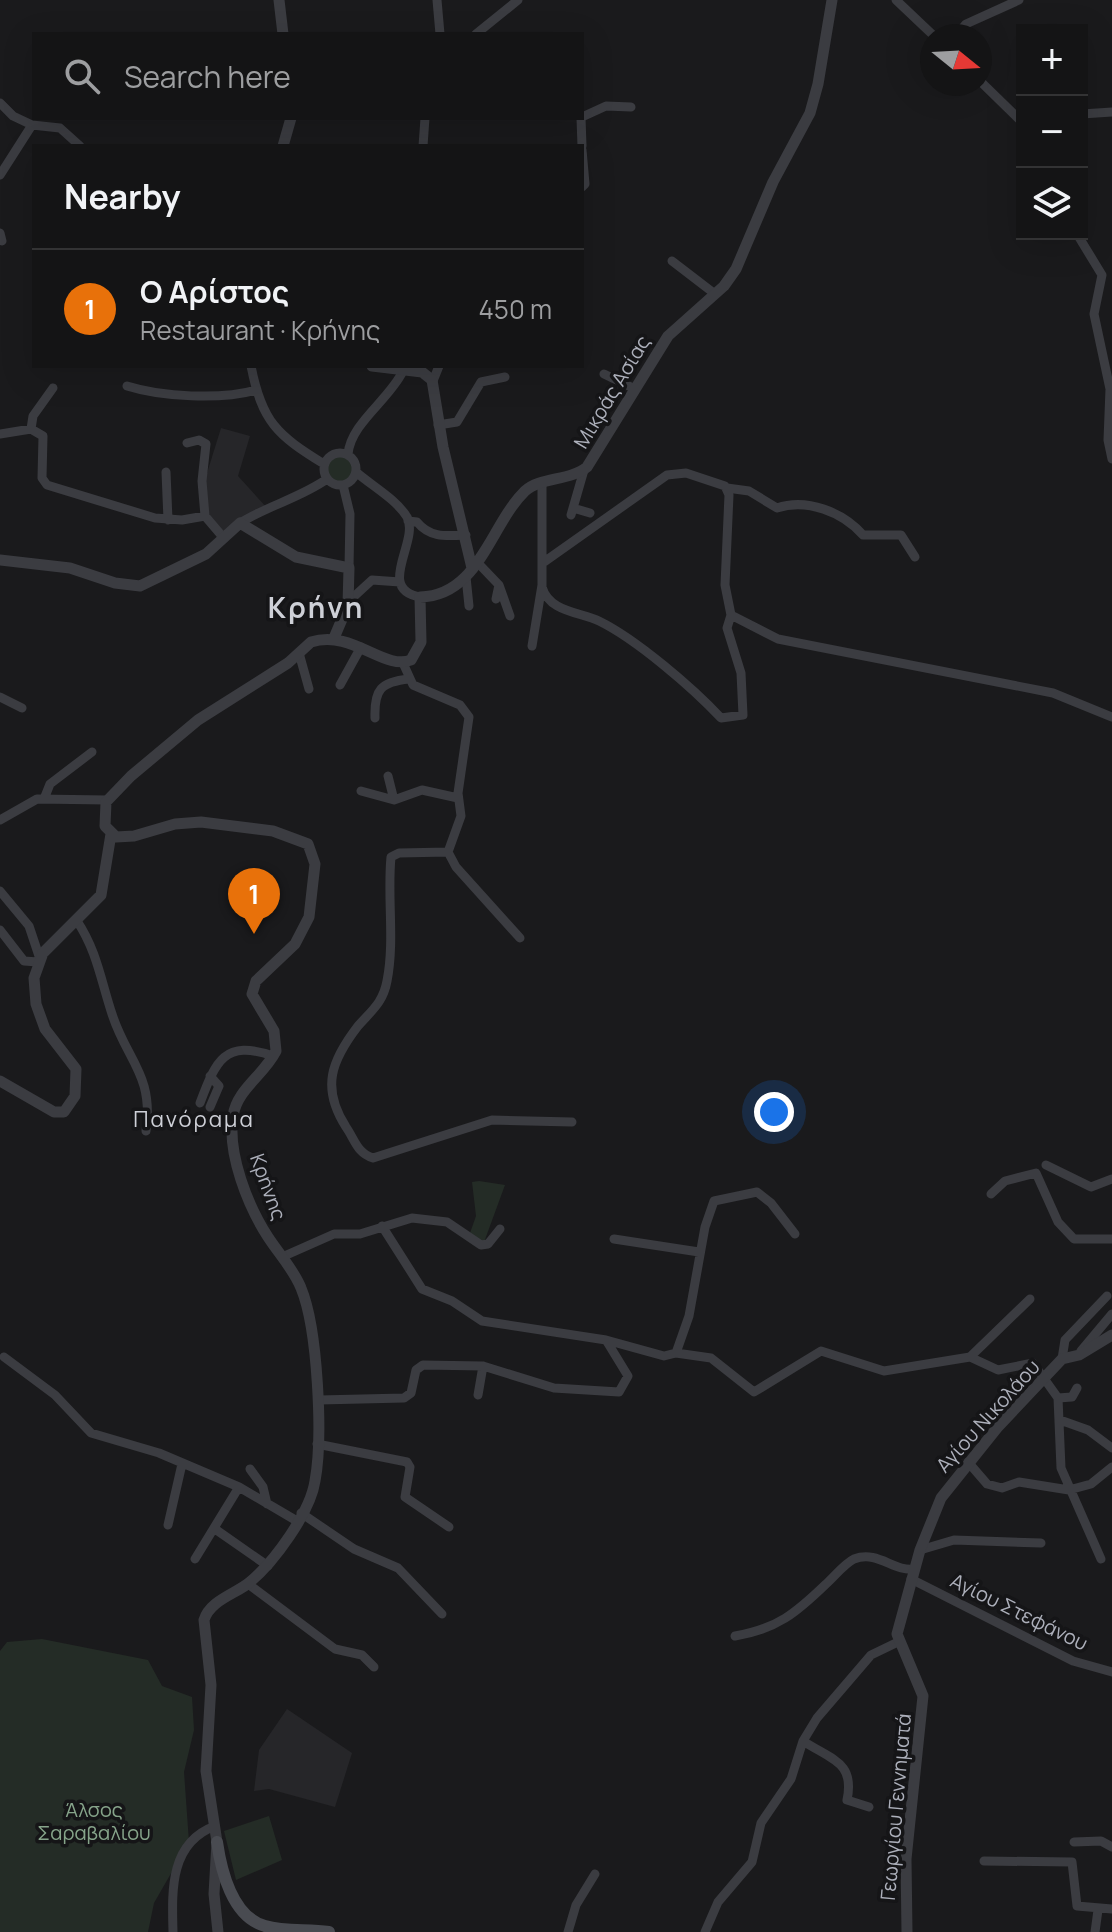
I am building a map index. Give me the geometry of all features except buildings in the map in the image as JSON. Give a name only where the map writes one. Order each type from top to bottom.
[{"type":"main road","points":[[217,1842],[232,1894],[254,1922],[274,1930],[329,1932]]},
{"type":"street","points":[[279,0],[283,32]]},
{"type":"street","points":[[437,0],[440,32]]},
{"type":"street","points":[[478,32],[518,0]]},
{"type":"street","name":"Μικράς Ασίας","points":[[420,597],[442,592],[472,569],[525,491],[584,470],[668,336],[715,294],[736,269],[773,182],[810,113],[832,0]]},
{"type":"street","points":[[896,0],[921,24]]},
{"type":"street","points":[[966,24],[1019,0]]},
{"type":"street","points":[[992,93],[1016,116]]},
{"type":"street","points":[[0,103],[13,116],[32,125],[60,128],[78,144]]},
{"type":"street","points":[[584,117],[606,106],[631,107]]},
{"type":"street","points":[[1088,114],[1112,112]]},
{"type":"street","points":[[284,144],[290,120]]},
{"type":"street","points":[[423,144],[425,120]]},
{"type":"street","points":[[581,120],[582,144]]},
{"type":"street","points":[[0,175],[32,125]]},
{"type":"street","points":[[1081,240],[1107,275],[1094,314],[1110,389],[1108,440],[1112,459]]},
{"type":"street","points":[[672,261],[715,294]]},
{"type":"street","points":[[251,368],[256,390],[274,429],[324,464],[327,479]]},
{"type":"street","points":[[384,368],[425,372],[433,381]]},
{"type":"street","points":[[438,368],[433,381],[438,425],[472,569],[469,606]]},
{"type":"street","points":[[348,454],[354,434],[389,395],[403,371]]},
{"type":"street","points":[[604,374],[633,388]]},
{"type":"street","points":[[438,425],[457,422],[480,383],[505,377]]},
{"type":"street","points":[[127,386],[149,392],[209,395],[256,390]]},
{"type":"street","points":[[31,429],[33,416],[53,388]]},
{"type":"street","points":[[0,434],[31,429],[40,432],[45,440],[44,483],[134,513],[168,520],[205,516]]},
{"type":"street","points":[[187,443],[199,440],[206,444],[202,481],[205,516],[222,536]]},
{"type":"street","points":[[324,464],[334,453],[348,454],[355,462],[356,472],[351,481],[343,485],[327,479]]},
{"type":"street","points":[[584,470],[572,511],[590,513]]},
{"type":"street","points":[[166,472],[168,520]]},
{"type":"street","points":[[356,472],[375,485],[408,521],[417,522],[425,531],[440,536],[466,535]]},
{"type":"street","points":[[544,562],[667,475],[686,473],[713,479],[727,488],[749,491],[777,508],[791,503],[816,506],[852,522],[863,535],[901,535],[915,557]]},
{"type":"street","points":[[0,560],[70,568],[115,583],[137,586],[202,556],[222,536],[265,507],[310,492],[327,479]]},
{"type":"street","points":[[334,638],[348,602],[350,514],[343,485]]},
{"type":"street","points":[[532,646],[543,582],[542,485]]},
{"type":"street","points":[[543,582],[544,594],[551,601],[616,631],[683,681],[721,718],[744,714],[741,673],[727,630],[731,615],[725,585],[727,488]]},
{"type":"street","points":[[403,663],[414,657],[419,647],[420,597],[408,594],[400,582],[408,521]]},
{"type":"street","points":[[240,523],[288,553],[349,568]]},
{"type":"street","points":[[472,569],[499,585],[510,616]]},
{"type":"street","points":[[348,602],[372,580],[400,582]]},
{"type":"street","points":[[496,599],[499,585]]},
{"type":"street","points":[[731,615],[778,639],[1053,693],[1112,717]]},
{"type":"street","points":[[0,820],[30,801],[107,800],[198,720],[280,669],[311,642],[334,638],[403,663],[416,687],[459,704],[469,715],[458,798],[461,816],[448,852],[456,867],[520,938]]},
{"type":"street","points":[[340,685],[361,647]]},
{"type":"street","points":[[299,653],[309,689]]},
{"type":"street","points":[[375,718],[375,696],[381,687],[409,679]]},
{"type":"street","points":[[0,697],[22,708]]},
{"type":"street","points":[[44,799],[50,784],[92,752]]},
{"type":"street","points":[[388,776],[394,800]]},
{"type":"street","points":[[361,791],[394,800],[422,790],[458,798]]},
{"type":"street","points":[[0,930],[24,961],[39,960],[104,889],[111,834],[105,823],[107,800]]},
{"type":"street","points":[[111,834],[129,837],[175,824],[201,822],[281,832],[305,841],[311,848],[315,869],[306,923],[283,958],[256,981],[252,994],[274,1031],[277,1043],[273,1056],[256,1050],[233,1050],[210,1076],[205,1105]]},
{"type":"street","points":[[448,852],[399,853],[391,857],[387,983],[374,1013],[359,1026],[332,1072],[330,1085],[339,1114],[356,1147],[377,1159],[492,1120],[572,1122]]},
{"type":"street","points":[[0,891],[29,926],[39,960],[34,988],[39,1016],[48,1034],[76,1069],[75,1096],[68,1110],[56,1112],[0,1081]]},
{"type":"street","points":[[77,921],[97,957],[115,1023],[139,1068],[147,1095],[146,1131]]},
{"type":"street","name":"Κρήνης","points":[[215,1826],[206,1771],[211,1685],[204,1626],[209,1610],[248,1584],[268,1566],[314,1488],[319,1400],[303,1293],[254,1211],[232,1130],[235,1107],[241,1095],[273,1056]]},
{"type":"street","points":[[1046,1165],[1091,1187],[1112,1179]]},
{"type":"street","points":[[991,1194],[1005,1181],[1036,1173],[1058,1222],[1074,1239],[1112,1239]]},
{"type":"street","points":[[676,1353],[691,1309],[699,1252],[712,1204],[750,1192],[767,1199],[795,1234]]},
{"type":"street","points":[[282,1257],[334,1234],[360,1234],[412,1218],[440,1219],[481,1245],[488,1244],[500,1229]]},
{"type":"street","points":[[382,1226],[418,1284],[461,1306],[476,1318],[493,1324],[606,1340],[664,1356],[676,1353],[711,1358],[754,1392],[821,1351],[884,1371],[970,1357],[998,1370],[1033,1363],[1043,1382],[1058,1398],[1058,1446],[1069,1490],[1101,1559]]},
{"type":"street","points":[[614,1239],[699,1252]]},
{"type":"street","points":[[1062,1359],[1065,1340],[1107,1296]]},
{"type":"street","points":[[970,1357],[1030,1299]]},
{"type":"street","points":[[1079,1355],[1112,1314]]},
{"type":"street","name":"Αγίου Νικολάου","points":[[898,1642],[898,1630],[920,1550],[941,1498],[968,1462],[1062,1359],[1079,1355],[1112,1335]]},
{"type":"street","points":[[319,1400],[404,1398],[411,1393],[420,1366],[483,1366],[554,1388],[619,1392],[628,1376],[606,1340]]},
{"type":"street","points":[[4,1357],[55,1395],[91,1433],[159,1453],[239,1487],[354,1549],[398,1568],[442,1614]]},
{"type":"street","points":[[478,1395],[483,1366]]},
{"type":"street","points":[[1058,1398],[1072,1397],[1077,1388]]},
{"type":"street","points":[[1060,1420],[1088,1430],[1112,1448]]},
{"type":"street","points":[[317,1444],[407,1462],[410,1467],[404,1494],[449,1527]]},
{"type":"street","points":[[968,1462],[987,1484],[1002,1488],[1019,1482],[1069,1490],[1091,1484],[1112,1467]]},
{"type":"street","points":[[168,1525],[182,1464]]},
{"type":"street","points":[[250,1469],[266,1493],[267,1504]]},
{"type":"street","points":[[195,1559],[239,1487]]},
{"type":"street","points":[[215,1529],[268,1566]]},
{"type":"street","points":[[920,1550],[954,1540],[1041,1543]]},
{"type":"street","name":"Αγίου Στεφάνου","points":[[735,1636],[766,1631],[799,1610],[852,1560],[875,1557],[913,1574],[1073,1661],[1112,1672]]},
{"type":"street","points":[[248,1584],[330,1646],[362,1655],[374,1667]]},
{"type":"street","points":[[705,1932],[718,1902],[752,1862],[761,1823],[791,1779],[803,1741],[833,1696],[871,1655],[898,1642]]},
{"type":"street","name":"Γεωργίου Γεννηματά","points":[[898,1642],[923,1696],[915,1741],[906,1859],[907,1932]]},
{"type":"street","points":[[803,1741],[847,1770],[852,1779],[847,1800],[869,1807]]},
{"type":"street","points":[[173,1932],[171,1892],[175,1871],[192,1840],[215,1826],[214,1894],[218,1932]]},
{"type":"street","points":[[1074,1842],[1101,1841],[1112,1847]]},
{"type":"street","points":[[984,1861],[1072,1862],[1077,1906],[1112,1909]]},
{"type":"street","points":[[568,1932],[576,1905],[595,1874]]},
{"type":"street","points":[[1095,1932],[1098,1910]]},
{"type":"shaded area","points":[[221,428],[250,436],[238,476],[267,508],[225,535],[207,512],[203,486]]},
{"type":"shaded area","points":[[287,1709],[352,1753],[335,1807],[269,1789],[254,1791],[259,1750]]},
{"type":"green space","points":[[340,457],[349,461],[353,470],[349,479],[340,483],[331,479],[327,470],[331,461]]},
{"type":"green space","points":[[472,1182],[505,1185],[483,1245],[470,1233],[476,1216]]},
{"type":"green space","name":"Άλσος Σαραβαλίου","points":[[42,1639],[148,1660],[162,1686],[192,1697],[194,1730],[184,1772],[189,1842],[154,1903],[148,1932],[0,1932],[0,1651],[7,1642]]},
{"type":"green space","points":[[269,1816],[282,1860],[236,1880],[224,1831]]},
{"type":"place","name":"Ο Αρίστος","points":[[254,934]]},
{"type":"district","name":"Κρήνη","points":[[316,608]]},
{"type":"district","name":"Πανόραμα","points":[[194,1119]]}]
